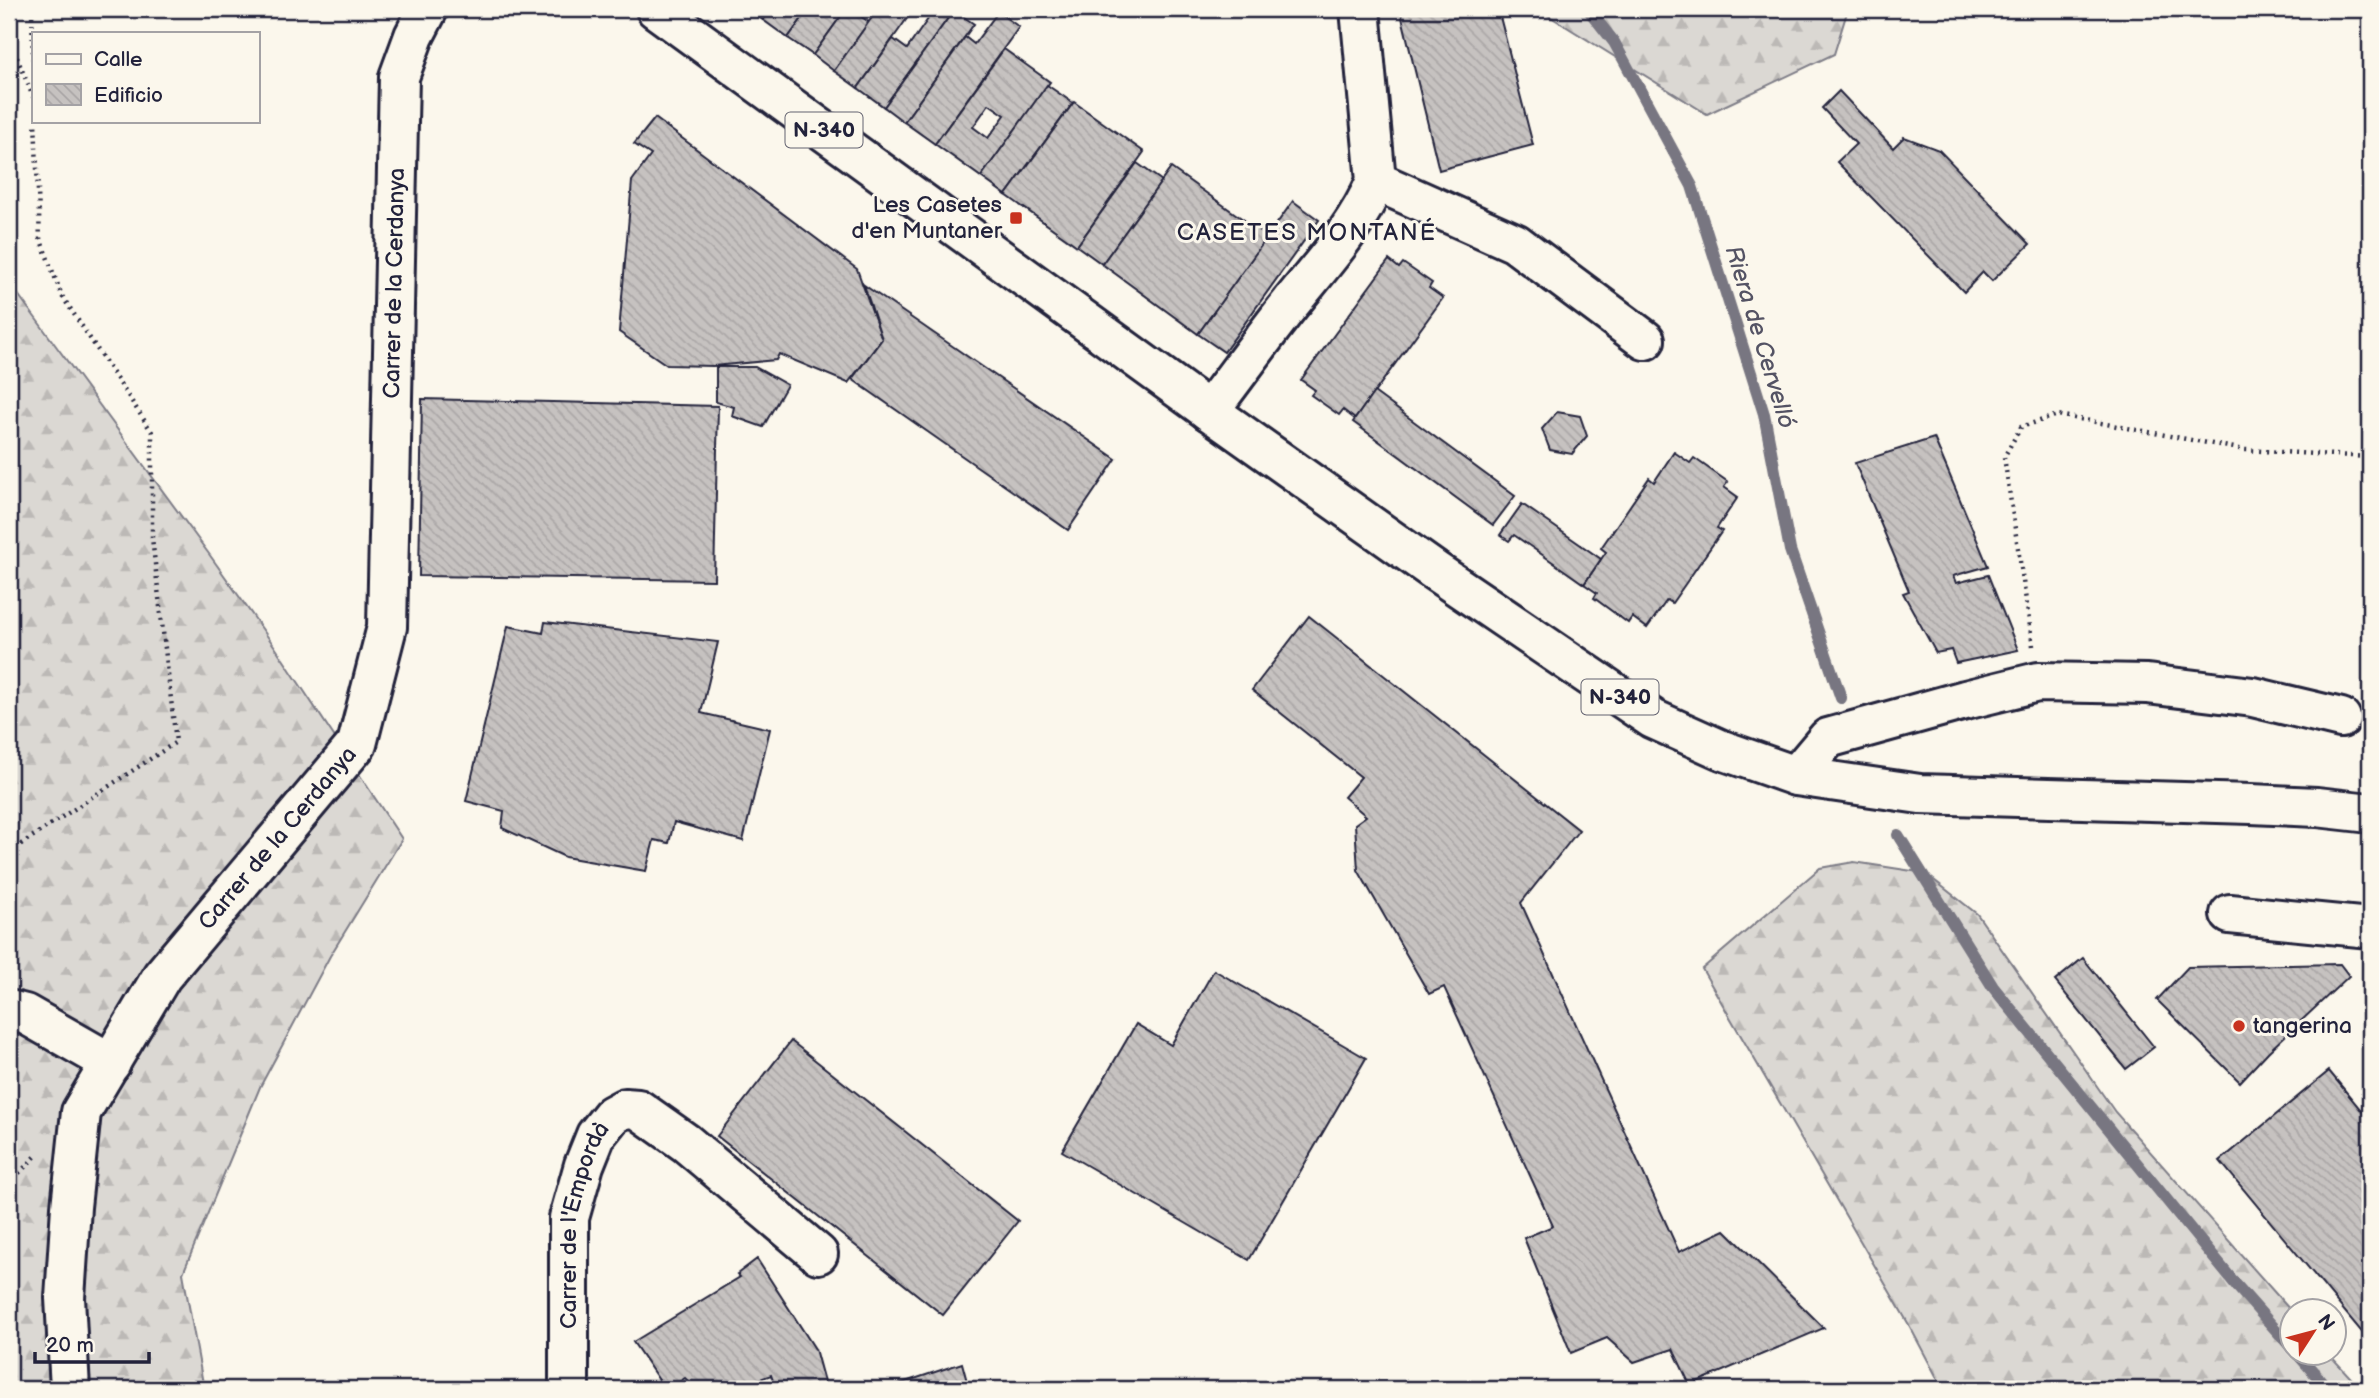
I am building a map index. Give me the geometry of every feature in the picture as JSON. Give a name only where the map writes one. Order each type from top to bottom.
[{"type":"street","name":"Carrer de la Cerdanya","points":[[71,1389],[65,1298],[81,1112],[162,976],[357,744],[387,627],[399,76],[414,36],[428,9]]},
{"type":"street","name":"N-340","points":[[656,9],[1209,411],[1434,571],[1653,719],[1722,750],[1796,776],[1920,794],[2251,804],[2370,813]]},
{"type":"street","points":[[1209,411],[1288,306],[1347,235],[1365,206],[1376,181],[1360,9]]},
{"type":"street","points":[[1376,181],[1515,243],[1645,340]]},
{"type":"street","points":[[1796,776],[1828,738],[2038,682],[2147,684],[2253,696],[2342,718]]},
{"type":"street","points":[[2230,914],[2370,928]]},
{"type":"street","points":[[9,1010],[25,1014],[111,1063]]},
{"type":"street","name":"Carrer de l'Empordà","points":[[569,1389],[569,1218],[584,1165],[596,1135],[612,1115],[625,1108],[638,1109],[686,1143],[818,1254]]},
{"type":"path","points":[[32,9],[32,32]]},
{"type":"path","points":[[9,38],[32,95]]},
{"type":"path","points":[[9,852],[176,742],[152,538],[152,432],[62,296],[40,238],[35,122]]},
{"type":"path","points":[[2038,682],[2004,457],[2021,427],[2058,415],[2245,450],[2370,457]]},
{"type":"green space","points":[[1538,9],[1848,9],[1834,54],[1707,114]]},
{"type":"green space","points":[[9,282],[275,647],[402,839],[330,956],[260,1087],[183,1273],[204,1389],[9,1389]]},
{"type":"green space","points":[[1854,862],[1925,873],[1977,914],[2115,1112],[2278,1296],[2278,1366],[2340,1366],[2361,1389],[1943,1389],[1908,1323],[1702,969],[1820,868]]},
{"type":"building","points":[[748,9],[771,9],[763,20]]},
{"type":"building","points":[[771,9],[809,9],[788,38],[763,20]]},
{"type":"building","points":[[809,9],[846,9],[813,55],[788,38]]},
{"type":"building","points":[[846,9],[859,9],[856,13],[869,22],[834,71],[813,55]]},
{"type":"building","points":[[878,9],[893,13],[896,9],[913,10],[858,88],[834,71]]},
{"type":"building","points":[[926,9],[954,10],[884,107],[858,88],[893,39],[907,49],[928,19],[922,14]]},
{"type":"building","points":[[1400,9],[1498,9],[1533,145],[1439,170]]},
{"type":"building","points":[[954,10],[974,24],[904,122],[884,107]]},
{"type":"building","points":[[998,12],[1019,27],[935,144],[904,122],[965,37],[974,44]]},
{"type":"building","points":[[1004,49],[1050,82],[981,177],[935,144]],"holes":[[[989,104],[1005,115],[988,138],[973,127]]]},
{"type":"building","points":[[1047,85],[1073,103],[1006,195],[981,177]]},
{"type":"building","points":[[1839,91],[1893,148],[1904,137],[1939,150],[2030,244],[1992,281],[1983,272],[1964,292],[1837,162],[1856,144],[1822,108]]},
{"type":"building","points":[[1074,102],[1144,152],[1077,246],[1006,195]]},
{"type":"building","points":[[655,118],[857,269],[882,339],[848,383],[779,354],[776,360],[713,366],[667,365],[619,332],[632,181],[651,155],[634,144]]},
{"type":"building","points":[[1137,163],[1162,181],[1102,264],[1077,246]]},
{"type":"building","points":[[1171,168],[1268,237],[1198,334],[1102,264]]},
{"type":"building","points":[[1293,201],[1319,220],[1224,352],[1198,334]]},
{"type":"building","points":[[1389,260],[1399,268],[1403,263],[1432,283],[1429,288],[1443,298],[1355,419],[1343,410],[1339,415],[1311,395],[1315,390],[1301,380]]},
{"type":"building","points":[[864,285],[1116,459],[1068,530],[852,379],[882,339]]},
{"type":"building","points":[[716,367],[755,367],[787,385],[763,427],[732,416],[734,407],[716,402]]},
{"type":"building","points":[[1374,392],[1515,496],[1493,525],[1353,422]]},
{"type":"building","points":[[422,399],[718,406],[714,580],[419,576]]},
{"type":"building","points":[[1557,412],[1580,416],[1587,436],[1572,454],[1550,450],[1542,429]]},
{"type":"building","points":[[1934,438],[1988,566],[1953,576],[1956,583],[1988,575],[2018,650],[1956,663],[1951,650],[1936,653],[1903,593],[1909,591],[1855,463]]},
{"type":"building","points":[[1674,452],[1690,463],[1694,458],[1728,482],[1724,487],[1738,497],[1717,528],[1722,531],[1672,603],[1667,600],[1647,628],[1632,617],[1628,623],[1594,598],[1597,593],[1584,584],[1606,552],[1601,548],[1649,478],[1654,482]]},
{"type":"building","points":[[1522,504],[1601,559],[1584,584],[1514,535],[1509,541],[1500,535]]},
{"type":"building","points":[[1309,616],[1579,830],[1521,903],[1679,1252],[1725,1230],[1824,1328],[1690,1385],[1673,1349],[1634,1362],[1607,1338],[1571,1353],[1524,1238],[1553,1226],[1444,987],[1429,994],[1358,870],[1355,824],[1366,816],[1344,797],[1361,777],[1252,690]]},
{"type":"building","points":[[545,622],[718,642],[701,713],[770,729],[743,841],[674,822],[669,843],[654,840],[646,871],[565,857],[502,828],[504,811],[466,801],[508,626],[543,633]]},
{"type":"building","points":[[2083,958],[2154,1047],[2126,1069],[2055,981]]},
{"type":"building","name":"tangerina","points":[[2340,964],[2349,976],[2240,1082],[2157,1000],[2188,967]]},
{"type":"building","points":[[1214,970],[1366,1058],[1249,1260],[1062,1151],[1136,1024],[1171,1045]]},
{"type":"building","points":[[791,1041],[1018,1221],[943,1315],[717,1136]]},
{"type":"building","points":[[2329,1071],[2370,1121],[2370,1342],[2348,1315],[2348,1296],[2332,1296],[2220,1161]]},
{"type":"building","points":[[757,1259],[815,1349],[826,1389],[776,1389],[771,1375],[733,1389],[696,1389],[685,1378],[665,1389],[633,1342],[740,1277],[737,1274]]},
{"type":"building","points":[[962,1363],[969,1389],[884,1389]]},
{"type":"waterway","name":"Riera de Cervelló","points":[[1588,9],[1614,42],[1692,186],[1764,414],[1790,550],[1841,698]]},
{"type":"waterway","points":[[1898,835],[1993,987],[2237,1286],[2278,1332]]},
{"type":"waterway","points":[[2308,1366],[2328,1389]]},
{"type":"place","name":"Les Casetes d'en Muntaner","points":[[1016,218]]},
{"type":"place","name":"tangerina","points":[[2239,1026]]},
{"type":"district","name":"CASETES MONTANÉ","points":[[1307,232]]}]
